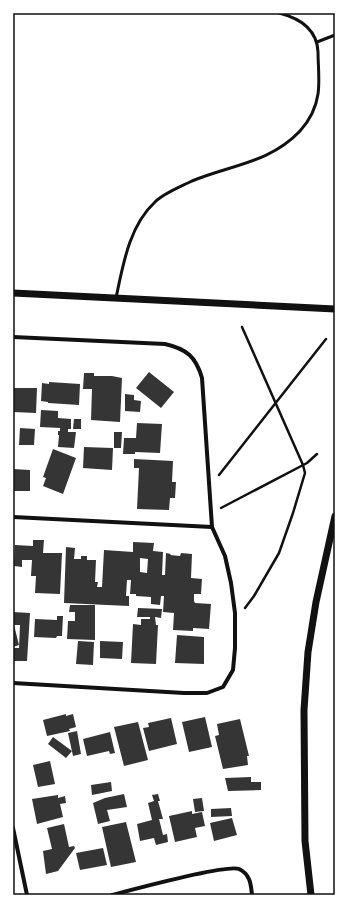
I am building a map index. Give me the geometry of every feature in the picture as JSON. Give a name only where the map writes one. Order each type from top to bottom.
[{"type":"street","points":[[13,293],[335,309]]},
{"type":"street","points":[[13,336],[165,344],[183,350],[193,357],[199,367],[202,378],[212,527],[226,556],[235,613],[235,648],[233,670],[223,687],[207,693],[13,683]]},
{"type":"street","points":[[310,895],[305,841],[304,710],[308,652],[316,602],[335,516]]},
{"type":"street","points":[[13,517],[212,527]]},
{"type":"street","points":[[13,828],[28,895]]},
{"type":"street","points":[[112,895],[226,868],[237,868],[248,877],[252,895]]},
{"type":"lane","points":[[116,298],[123,267],[136,227],[143,215],[156,201],[179,187],[204,176],[262,158],[291,141],[307,124],[314,110],[318,94],[317,42],[305,25],[299,20],[278,13]]},
{"type":"lane","points":[[317,42],[335,35]]},
{"type":"path","points":[[242,327],[303,465],[305,473],[294,513],[279,553],[243,612]]},
{"type":"path","points":[[218,476],[326,339]]},
{"type":"path","points":[[221,508],[303,465],[317,454]]},
{"type":"building","points":[[149,372],[174,392],[161,408],[136,388]]},
{"type":"building","points":[[84,373],[94,373],[94,376],[112,376],[122,378],[120,422],[91,420],[92,389],[83,389]]},
{"type":"building","points":[[49,382],[80,384],[79,405],[48,403],[41,401],[42,383],[49,384]]},
{"type":"building","points":[[13,388],[37,388],[36,413],[13,412]]},
{"type":"building","points":[[125,394],[134,395],[134,400],[141,401],[140,412],[125,411]]},
{"type":"building","points":[[41,410],[58,411],[58,418],[71,419],[71,429],[68,429],[68,432],[76,432],[74,448],[58,447],[58,431],[60,431],[60,428],[40,427]]},
{"type":"building","points":[[74,419],[81,419],[81,429],[73,429]]},
{"type":"building","points":[[137,423],[162,424],[160,453],[135,452],[135,454],[123,454],[124,438],[136,438]]},
{"type":"building","points":[[20,428],[35,429],[34,445],[19,445]]},
{"type":"building","points":[[114,432],[122,432],[121,448],[114,448]]},
{"type":"building","points":[[84,447],[113,448],[112,470],[83,468]]},
{"type":"building","points":[[53,449],[76,458],[63,494],[43,486],[46,478],[43,477]]},
{"type":"building","points":[[134,459],[173,461],[172,482],[176,482],[175,498],[170,498],[169,510],[137,509],[139,468],[134,468]]},
{"type":"building","points":[[13,469],[30,470],[30,491],[13,491]]},
{"type":"building","points":[[33,540],[44,540],[43,553],[62,553],[60,594],[35,593],[36,576],[31,576],[32,560],[22,560],[22,567],[14,566],[15,545],[33,546]]},
{"type":"building","points":[[133,542],[154,543],[153,551],[163,552],[162,575],[165,575],[166,553],[180,556],[181,553],[192,554],[191,578],[202,579],[201,594],[194,594],[194,601],[195,603],[211,604],[209,629],[193,628],[193,631],[173,630],[174,613],[163,612],[164,596],[161,596],[160,605],[151,604],[151,597],[130,594],[131,580],[127,580],[126,596],[129,596],[129,606],[64,603],[66,547],[75,548],[74,559],[81,559],[81,556],[87,556],[87,560],[96,560],[95,582],[98,582],[97,587],[102,587],[104,550],[133,552]],"holes":[[[140,558],[148,559],[147,573],[140,572]]]},
{"type":"building","points":[[70,605],[95,605],[95,640],[67,639],[68,621],[75,621],[75,612],[69,612]]},
{"type":"building","points":[[138,608],[162,609],[161,618],[155,617],[156,625],[158,625],[156,664],[131,663],[133,624],[141,625],[141,619],[150,619],[150,617],[137,617]]},
{"type":"building","points":[[13,612],[30,613],[27,661],[13,661],[13,648],[19,648],[20,625],[14,625],[19,645],[13,647]]},
{"type":"building","points":[[57,616],[63,616],[62,636],[57,636],[56,638],[34,637],[35,619],[57,620]]},
{"type":"building","points":[[177,635],[204,637],[204,664],[175,663]]},
{"type":"building","points":[[78,641],[94,642],[93,665],[76,664]]},
{"type":"building","points":[[100,641],[123,642],[122,659],[100,658]]},
{"type":"building","points":[[66,714],[66,716],[73,714],[76,727],[69,729],[70,731],[47,736],[43,720]]},
{"type":"building","points":[[205,717],[212,747],[189,752],[182,722]]},
{"type":"building","points":[[171,718],[177,744],[149,751],[143,728],[149,727],[148,723]]},
{"type":"building","points":[[240,719],[249,756],[247,756],[248,765],[223,769],[215,736],[219,735],[217,724]]},
{"type":"building","points":[[138,722],[148,760],[124,766],[114,727]]},
{"type":"building","points":[[77,731],[81,754],[73,756],[68,733]]},
{"type":"building","points":[[110,732],[115,753],[110,754],[109,751],[87,756],[83,739]]},
{"type":"building","points":[[53,737],[72,751],[66,758],[48,744]]},
{"type":"building","points":[[50,761],[55,784],[38,787],[33,765]]},
{"type":"building","points":[[251,777],[251,782],[261,782],[261,790],[228,791],[225,778]]},
{"type":"building","points":[[111,782],[112,791],[92,795],[91,785]]},
{"type":"building","points":[[124,794],[127,807],[107,810],[110,821],[98,824],[93,803],[105,798]]},
{"type":"building","points":[[158,794],[160,801],[158,801],[163,819],[159,819],[163,835],[167,834],[168,842],[156,845],[154,838],[140,841],[137,824],[152,820],[148,803],[154,801],[152,795]]},
{"type":"building","points":[[58,795],[58,798],[65,796],[66,803],[60,804],[63,817],[37,824],[32,799]]},
{"type":"building","points":[[202,798],[204,811],[195,812],[193,799]]},
{"type":"building","points":[[231,808],[232,816],[211,817],[211,809]]},
{"type":"building","points":[[192,811],[192,814],[202,812],[205,826],[195,828],[197,837],[175,842],[169,816]]},
{"type":"building","points":[[232,818],[237,835],[214,841],[210,823]]},
{"type":"building","points":[[126,822],[136,862],[111,867],[102,827]]},
{"type":"building","points":[[64,824],[69,847],[74,846],[75,848],[58,871],[46,874],[43,851],[52,849],[47,828]]},
{"type":"building","points":[[103,848],[107,865],[80,870],[76,853]]}]
